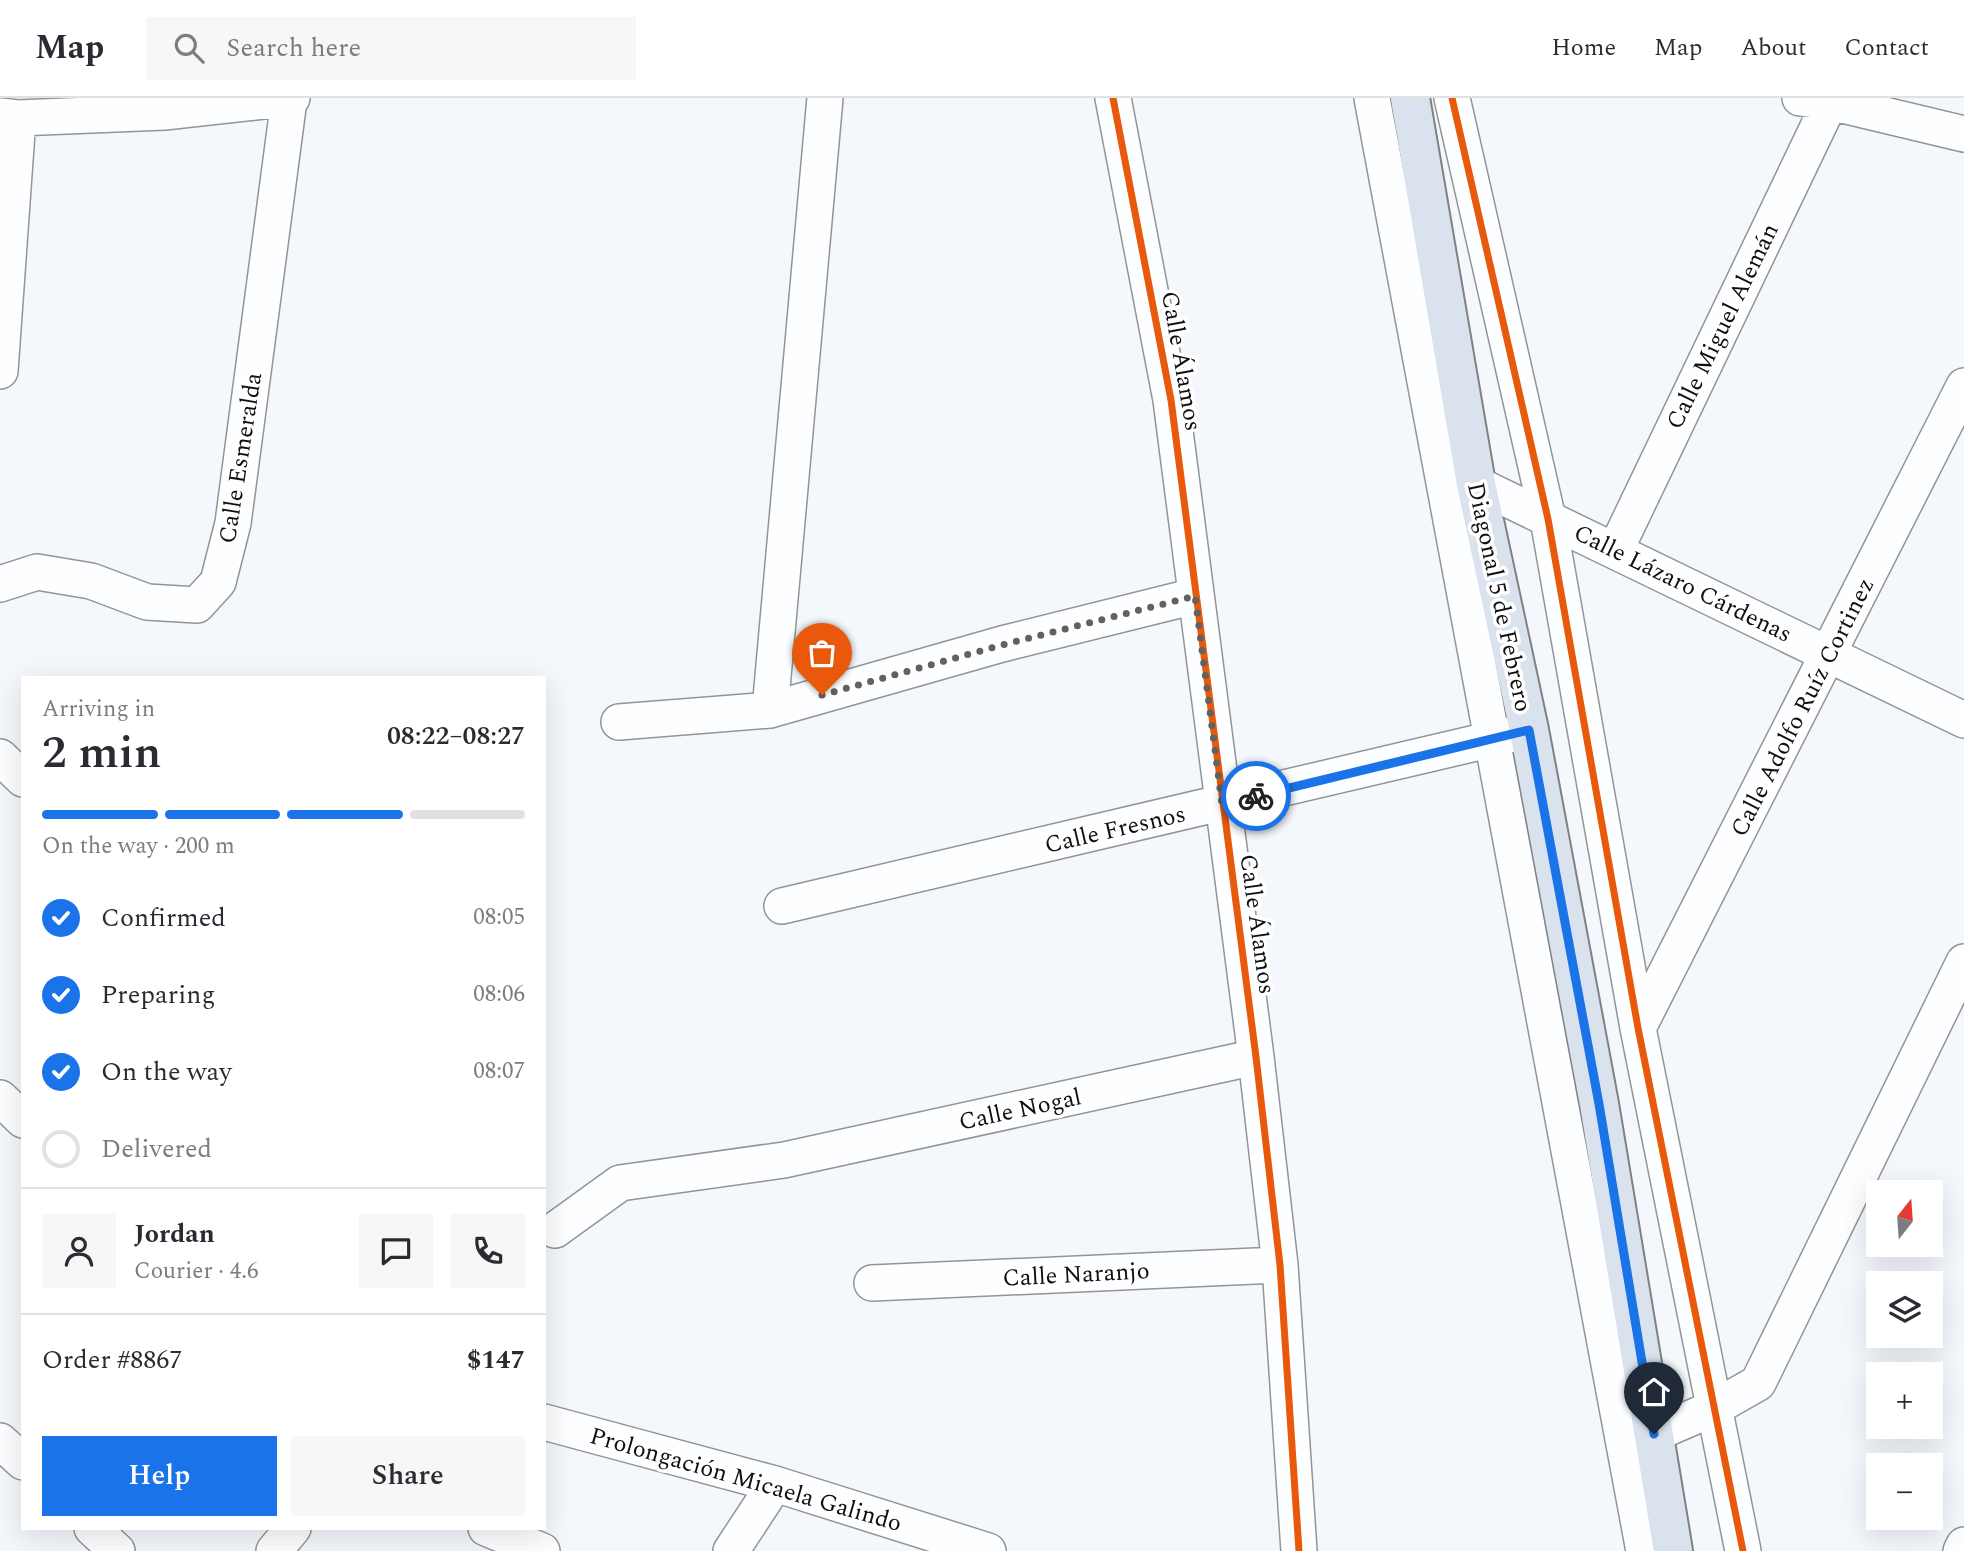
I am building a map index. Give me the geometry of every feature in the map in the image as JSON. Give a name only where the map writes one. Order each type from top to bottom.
[{"type":"main road","name":"Diagonal 5 de Febrero","points":[[1410,98],[1476,484],[1511,735],[1599,1104],[1673,1551]]},
{"type":"street","points":[[770,710],[825,98]]},
{"type":"street","name":"Calle Álamos","points":[[1114,98],[1171,400],[1256,1057],[1280,1265],[1299,1551]]},
{"type":"street","points":[[1372,98],[1511,735],[1644,1551]]},
{"type":"street","points":[[1452,98],[1548,519],[1638,1028],[1743,1551]]},
{"type":"street","points":[[0,371],[9,117],[164,112],[291,99]]},
{"type":"street","name":"Calle Esmeralda","points":[[0,584],[37,572],[91,581],[147,601],[197,605],[218,582],[233,523],[291,99]]},
{"type":"street","points":[[1815,100],[1964,134]]},
{"type":"street","name":"Calle Miguel Alemán","points":[[1615,551],[1815,100]]},
{"type":"street","name":"Calle Adolfo Ruíz Cortinez","points":[[1638,1028],[1964,386]]},
{"type":"street","name":"Calle Lázaro Cárdenas","points":[[1476,484],[1964,720]]},
{"type":"street","points":[[619,722],[770,710],[1002,645],[1195,596]]},
{"type":"street","name":"Calle Fresnos","points":[[782,906],[1511,735]]},
{"type":"street","points":[[0,757],[21,777]]},
{"type":"street","points":[[1654,1434],[1714,1408],[1758,1383],[1964,962]]},
{"type":"street","name":"Calle Nogal","points":[[555,1230],[620,1183],[784,1160],[1256,1057]]},
{"type":"street","points":[[0,1098],[21,1118]]},
{"type":"street","name":"Calle Naranjo","points":[[872,1283],[1280,1265]]},
{"type":"street","name":"Prolongación Micaela Galindo","points":[[546,1423],[775,1484],[988,1551]]},
{"type":"street","points":[[731,1551],[775,1484]]},
{"type":"street","points":[[94,1530],[117,1551]]},
{"type":"street","points":[[274,1551],[291,1530]]},
{"type":"street","points":[[491,1530],[542,1551]]},
{"type":"street","points":[[1961,1551],[1964,1545]]},
{"type":"cycle path","points":[[1113,98],[1171,400],[1256,1057],[1280,1265],[1299,1551]]},
{"type":"cycle path","points":[[1452,98],[1548,519],[1638,1028],[1743,1551]]},
{"type":"way so far","points":[[822,695],[1002,645],[1195,596],[1222,804],[1256,796]]},
{"type":"route","points":[[1256,796],[1529,730],[1599,1104],[1654,1434]]}]
